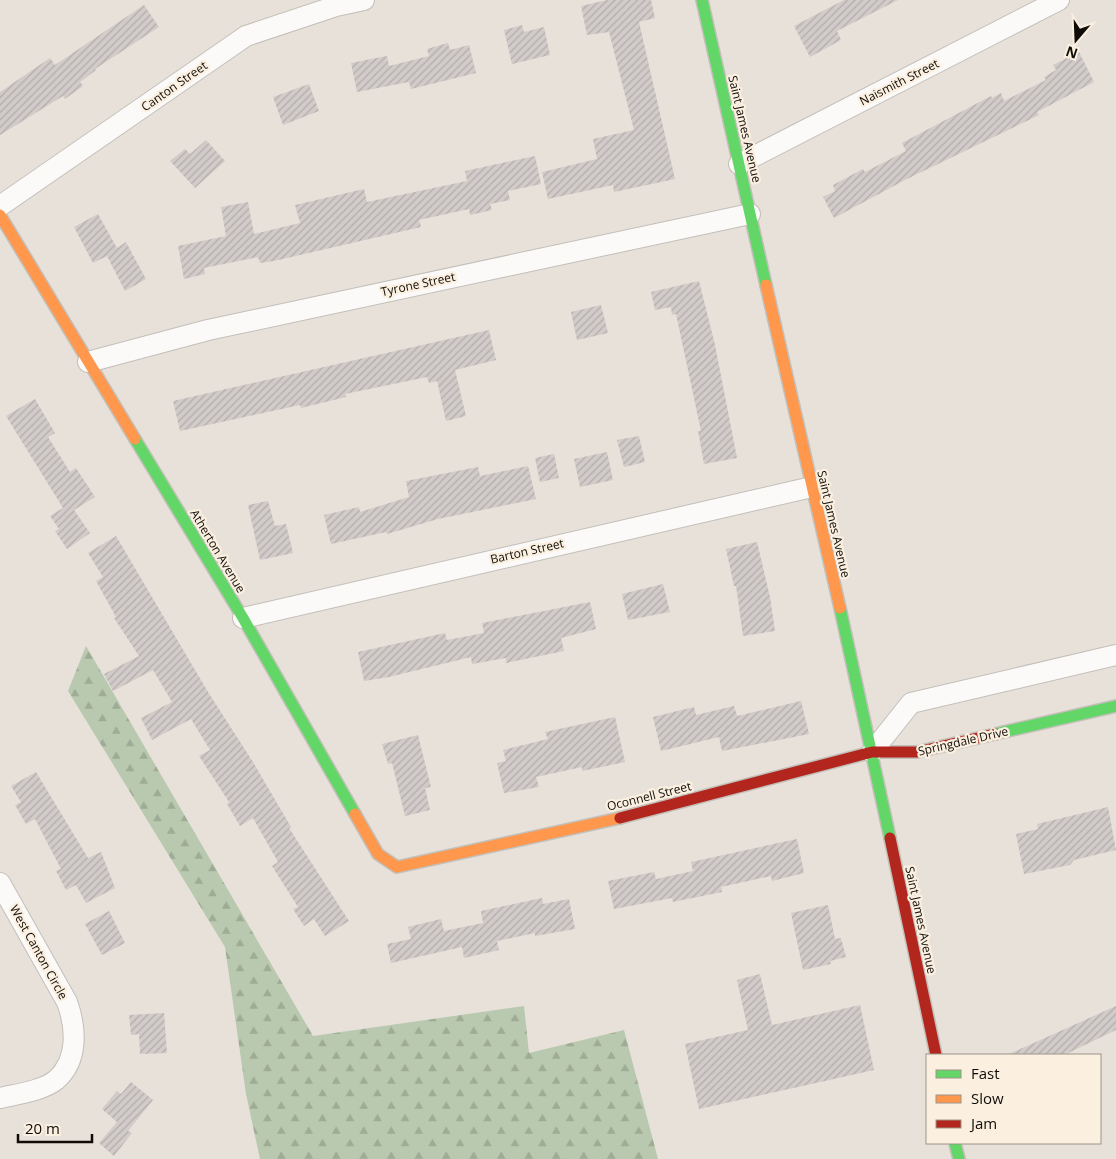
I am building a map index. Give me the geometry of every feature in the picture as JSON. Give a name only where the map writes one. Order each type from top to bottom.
[{"type":"street","name":"Canton Street","points":[[0,206],[246,36],[336,6],[364,0]]},
{"type":"street","name":"Saint James Avenue","points":[[702,0],[872,752],[936,1054]]},
{"type":"street","name":"Naismith Street","points":[[738,164],[1059,0]]},
{"type":"street","name":"Tyrone Street","points":[[88,362],[217,328],[750,214]]},
{"type":"street","name":"Atherton Avenue","points":[[0,215],[243,618],[378,854],[397,867],[432,859]]},
{"type":"street","name":"Barton Street","points":[[243,618],[812,487]]},
{"type":"street","points":[[872,752],[912,703],[1116,654]]},
{"type":"street","name":"Springdale Drive","points":[[872,752],[917,752],[1116,706]]},
{"type":"street","name":"Oconnell Street","points":[[432,859],[618,818],[872,752]]},
{"type":"street","name":"West Canton Circle","points":[[0,883],[67,1002],[73,1020],[74,1038],[70,1059],[56,1080],[46,1086],[0,1098]]},
{"type":"street","points":[[955,1144],[958,1159]]},
{"type":"green space","points":[[86,646],[313,1036],[524,1006],[529,1053],[624,1030],[658,1159],[260,1159],[246,1094],[225,947],[68,691]]},
{"type":"building","points":[[607,0],[651,0],[655,18],[639,22],[675,179],[614,192],[613,185],[548,199],[542,172],[597,159],[593,139],[634,130],[609,32],[587,35],[581,6]]},
{"type":"building","points":[[844,0],[898,0],[837,31],[841,40],[810,57],[794,26]]},
{"type":"building","points":[[144,5],[159,27],[95,69],[80,82],[83,86],[65,99],[63,96],[0,135],[0,92],[50,58],[55,65]]},
{"type":"building","points":[[522,25],[524,32],[544,27],[550,55],[512,64],[504,30]]},
{"type":"building","points":[[448,43],[450,50],[469,45],[476,73],[411,89],[409,82],[357,92],[351,63],[387,56],[389,66],[429,56],[427,49]]},
{"type":"building","points":[[1079,52],[1094,82],[1037,112],[1039,115],[905,180],[834,218],[823,197],[835,191],[833,185],[863,169],[865,172],[906,151],[902,143],[991,96],[992,98],[1001,93],[1004,101],[1046,80],[1044,77],[1056,70],[1053,65]]},
{"type":"building","points":[[309,84],[319,111],[283,125],[273,97]]},
{"type":"building","points":[[206,140],[225,161],[195,188],[170,161],[185,149],[190,154]]},
{"type":"building","points":[[535,156],[541,184],[508,191],[510,200],[490,204],[492,210],[470,215],[469,209],[419,220],[421,227],[274,261],[260,263],[258,257],[204,268],[205,274],[184,279],[178,246],[226,236],[221,207],[248,202],[254,234],[300,223],[295,205],[364,189],[367,202],[467,181],[465,171]]},
{"type":"building","points":[[98,214],[117,248],[126,242],[146,279],[125,291],[107,256],[93,263],[74,227]]},
{"type":"building","points":[[699,281],[715,345],[737,458],[704,464],[698,431],[701,431],[676,314],[672,315],[671,307],[655,310],[651,292]]},
{"type":"building","points":[[601,305],[608,333],[577,340],[571,312]]},
{"type":"building","points":[[489,330],[496,360],[455,370],[466,416],[446,421],[437,381],[429,383],[427,377],[345,394],[346,397],[301,408],[300,405],[180,431],[173,401]]},
{"type":"building","points":[[35,399],[55,433],[48,437],[70,472],[76,468],[95,497],[74,510],[90,533],[67,549],[55,531],[59,529],[50,516],[63,508],[6,416]]},
{"type":"building","points":[[639,436],[645,462],[624,467],[617,440]]},
{"type":"building","points":[[607,452],[613,480],[580,487],[574,459]]},
{"type":"building","points":[[554,454],[559,478],[540,482],[535,458]]},
{"type":"building","points":[[528,466],[536,499],[438,519],[387,534],[386,532],[331,544],[324,515],[359,507],[360,512],[409,497],[406,481],[478,467],[480,476]]},
{"type":"building","points":[[268,501],[275,526],[286,524],[293,553],[260,560],[248,505]]},
{"type":"building","points":[[116,536],[208,692],[253,762],[291,827],[289,828],[349,921],[325,936],[314,919],[304,926],[293,909],[298,907],[272,866],[278,862],[253,818],[240,826],[227,804],[229,802],[199,756],[210,750],[191,719],[152,740],[141,718],[172,702],[153,670],[113,691],[104,674],[139,656],[114,618],[116,617],[96,581],[103,577],[88,553]]},
{"type":"building","points":[[757,542],[770,597],[775,631],[743,636],[736,586],[734,586],[726,549]]},
{"type":"building","points":[[663,584],[670,612],[628,620],[622,594]]},
{"type":"building","points":[[590,602],[596,629],[561,638],[564,651],[506,663],[506,658],[472,664],[471,657],[389,677],[364,681],[358,652],[445,633],[447,640],[484,633],[482,623]]},
{"type":"building","points":[[801,701],[809,734],[722,751],[719,737],[661,751],[653,717],[694,707],[696,715],[734,706],[737,716]]},
{"type":"building","points":[[615,717],[625,762],[582,771],[582,767],[536,777],[539,787],[504,793],[497,763],[506,761],[503,750],[548,739],[545,732]]},
{"type":"building","points":[[418,735],[431,787],[425,788],[430,810],[405,816],[392,763],[388,764],[382,744]]},
{"type":"building","points":[[36,772],[88,858],[101,852],[115,888],[86,903],[76,885],[66,890],[56,871],[61,869],[35,819],[26,824],[15,805],[21,802],[11,786]]},
{"type":"building","points":[[1108,807],[1116,850],[1074,860],[1070,865],[1024,874],[1016,834],[1038,829],[1037,824]]},
{"type":"building","points":[[797,839],[804,873],[772,881],[771,876],[721,887],[722,892],[673,902],[672,898],[614,909],[608,881],[654,872],[656,879],[693,871],[691,862]]},
{"type":"building","points":[[542,898],[543,904],[569,899],[575,929],[535,936],[535,933],[497,941],[499,950],[464,958],[462,947],[391,963],[387,944],[411,939],[408,927],[441,919],[444,931],[483,923],[481,911]]},
{"type":"building","points":[[828,905],[835,939],[841,938],[846,957],[830,961],[831,964],[803,970],[791,913]]},
{"type":"building","points":[[109,911],[125,943],[102,955],[85,924]]},
{"type":"building","points":[[760,974],[772,1025],[860,1005],[874,1070],[699,1109],[685,1044],[748,1030],[737,980]]},
{"type":"building","points":[[1116,1006],[1116,1030],[1066,1054],[1009,1054]]},
{"type":"building","points":[[164,1013],[167,1053],[140,1054],[139,1034],[131,1035],[129,1015]]},
{"type":"building","points":[[131,1082],[153,1100],[128,1131],[132,1133],[114,1156],[99,1143],[117,1122],[102,1109],[117,1091],[121,1094]]},
{"type":"traffic: fast","points":[[702,0],[766,285]]},
{"type":"traffic: fast","points":[[135,439],[243,618],[355,814]]},
{"type":"traffic: fast","points":[[840,608],[890,838]]},
{"type":"traffic: fast","points":[[995,734],[1116,706]]},
{"type":"traffic: fast","points":[[955,1144],[959,1159]]},
{"type":"traffic: slow","points":[[0,215],[135,439]]},
{"type":"traffic: slow","points":[[766,285],[840,608]]},
{"type":"traffic: slow","points":[[355,814],[378,854],[397,867],[620,818]]},
{"type":"traffic: jam","points":[[620,818],[872,752],[917,752],[995,734]]},
{"type":"traffic: jam","points":[[890,838],[936,1054]]}]
